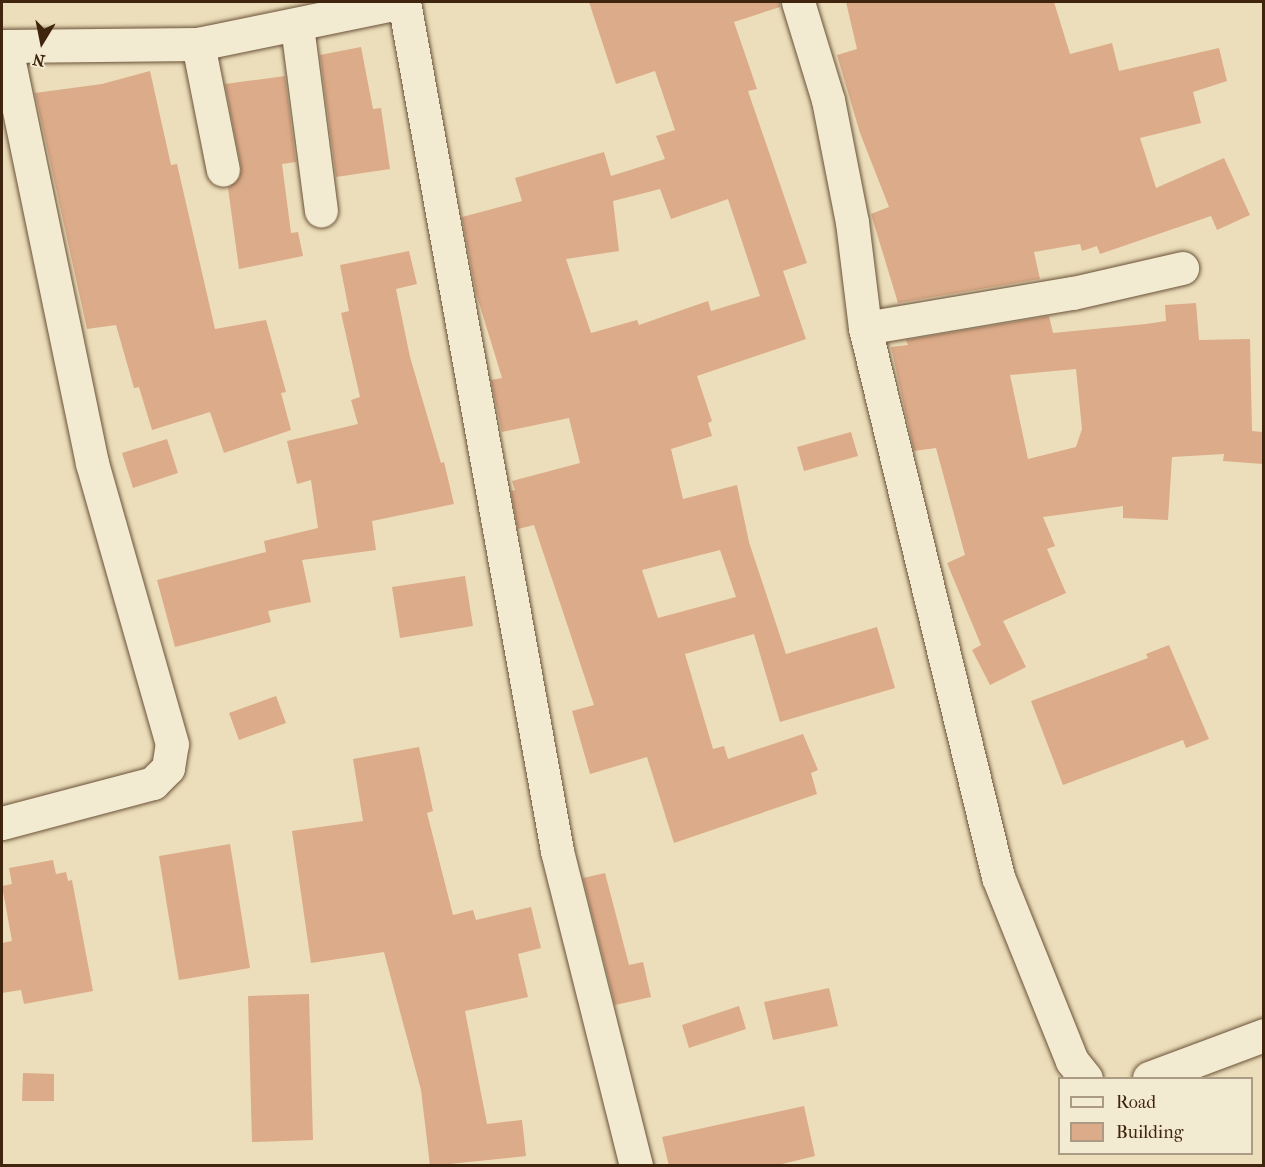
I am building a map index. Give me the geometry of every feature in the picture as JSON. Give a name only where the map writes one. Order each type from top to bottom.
[{"type":"street","points":[[2,823],[153,783],[168,768],[172,744],[92,463],[4,47],[198,44],[297,26],[338,9],[403,2],[557,851],[636,1166]]},
{"type":"street","points":[[798,2],[828,100],[852,222],[865,328],[999,877],[1072,1061],[1085,1077]]},
{"type":"street","points":[[297,26],[321,210]]},
{"type":"street","points":[[198,44],[223,170]]},
{"type":"street","points":[[865,328],[1073,293],[1182,268]]},
{"type":"street","points":[[1152,1077],[1263,1035]]},
{"type":"building","points":[[589,2],[780,2],[780,7],[734,22],[757,89],[748,91],[807,263],[783,271],[806,339],[697,376],[712,421],[708,423],[712,436],[671,449],[683,499],[737,485],[749,542],[786,654],[877,627],[895,688],[780,722],[754,634],[685,654],[713,749],[724,746],[728,759],[803,734],[818,770],[811,773],[817,794],[674,843],[647,757],[590,774],[572,711],[594,705],[534,525],[518,529],[511,491],[515,490],[512,481],[580,463],[569,418],[502,432],[491,380],[502,378],[476,293],[462,217],[522,201],[515,178],[604,152],[611,176],[665,159],[656,136],[675,130],[655,71],[616,84]],"holes":[[[660,189],[671,219],[728,199],[760,296],[711,311],[708,301],[639,325],[637,320],[591,333],[566,259],[619,251],[613,201]],[[720,550],[736,597],[658,618],[642,570]]]},
{"type":"building","points":[[846,2],[1054,2],[1070,54],[1112,43],[1119,71],[1219,48],[1227,81],[1193,92],[1201,123],[1140,138],[1156,188],[1224,158],[1250,215],[1217,230],[1211,216],[1100,254],[1097,246],[1082,251],[1080,244],[1034,252],[1040,279],[898,303],[871,214],[889,207],[860,133],[837,55],[857,49]]},
{"type":"building","points":[[361,47],[373,109],[381,108],[390,169],[336,177],[320,55]]},
{"type":"building","points":[[150,71],[171,165],[177,164],[215,329],[266,320],[286,392],[281,393],[291,430],[224,453],[210,412],[152,430],[139,387],[134,388],[116,325],[87,329],[35,93],[102,84]]},
{"type":"building","points":[[285,76],[296,162],[282,164],[291,233],[298,232],[303,256],[239,269],[228,188],[240,177],[241,166],[225,84]]},
{"type":"building","points":[[409,251],[417,284],[396,289],[410,357],[441,463],[444,462],[454,504],[372,521],[376,550],[302,560],[311,602],[268,611],[271,622],[175,647],[157,580],[266,552],[264,541],[318,528],[311,480],[297,484],[287,441],[358,424],[351,400],[360,397],[341,313],[349,311],[340,265]]},
{"type":"building","points":[[1196,303],[1199,340],[1250,339],[1252,431],[1263,432],[1263,464],[1223,461],[1224,454],[1172,457],[1168,520],[1123,518],[1123,506],[1043,517],[1055,546],[1047,549],[1066,593],[1003,621],[1026,667],[990,685],[972,650],[981,645],[947,563],[965,555],[936,448],[914,451],[891,347],[908,345],[906,340],[1049,316],[1053,333],[1166,321],[1165,305]],"holes":[[[1076,369],[1082,429],[1076,447],[1028,459],[1010,375]]]},
{"type":"building","points":[[851,432],[858,456],[804,471],[797,447]]},
{"type":"building","points":[[167,439],[178,473],[133,488],[122,453]]},
{"type":"building","points":[[465,576],[473,626],[400,638],[392,587]]},
{"type":"building","points":[[1169,645],[1209,739],[1186,748],[1183,740],[1063,785],[1031,701],[1148,658],[1146,654]]},
{"type":"building","points":[[276,696],[286,723],[239,740],[229,713]]},
{"type":"building","points":[[419,747],[433,811],[427,813],[453,915],[473,910],[476,920],[531,907],[541,948],[518,954],[528,997],[465,1011],[487,1124],[522,1120],[526,1156],[430,1166],[421,1090],[384,952],[311,963],[292,831],[363,821],[353,759]]},
{"type":"building","points":[[230,844],[250,968],[179,980],[159,856]]},
{"type":"building","points":[[53,860],[56,874],[66,872],[68,881],[72,880],[93,991],[24,1004],[21,990],[2,993],[2,943],[12,941],[2,886],[12,884],[9,868]]},
{"type":"building","points":[[605,873],[629,965],[643,962],[651,997],[615,1005],[583,878]]},
{"type":"building","points":[[829,988],[838,1026],[773,1040],[764,1002]]},
{"type":"building","points":[[309,994],[313,1140],[252,1142],[248,996]]},
{"type":"building","points":[[739,1006],[746,1029],[689,1048],[682,1025]]},
{"type":"building","points":[[23,1073],[54,1074],[54,1101],[22,1101]]},
{"type":"building","points":[[804,1106],[815,1156],[774,1166],[669,1166],[662,1137]]}]
